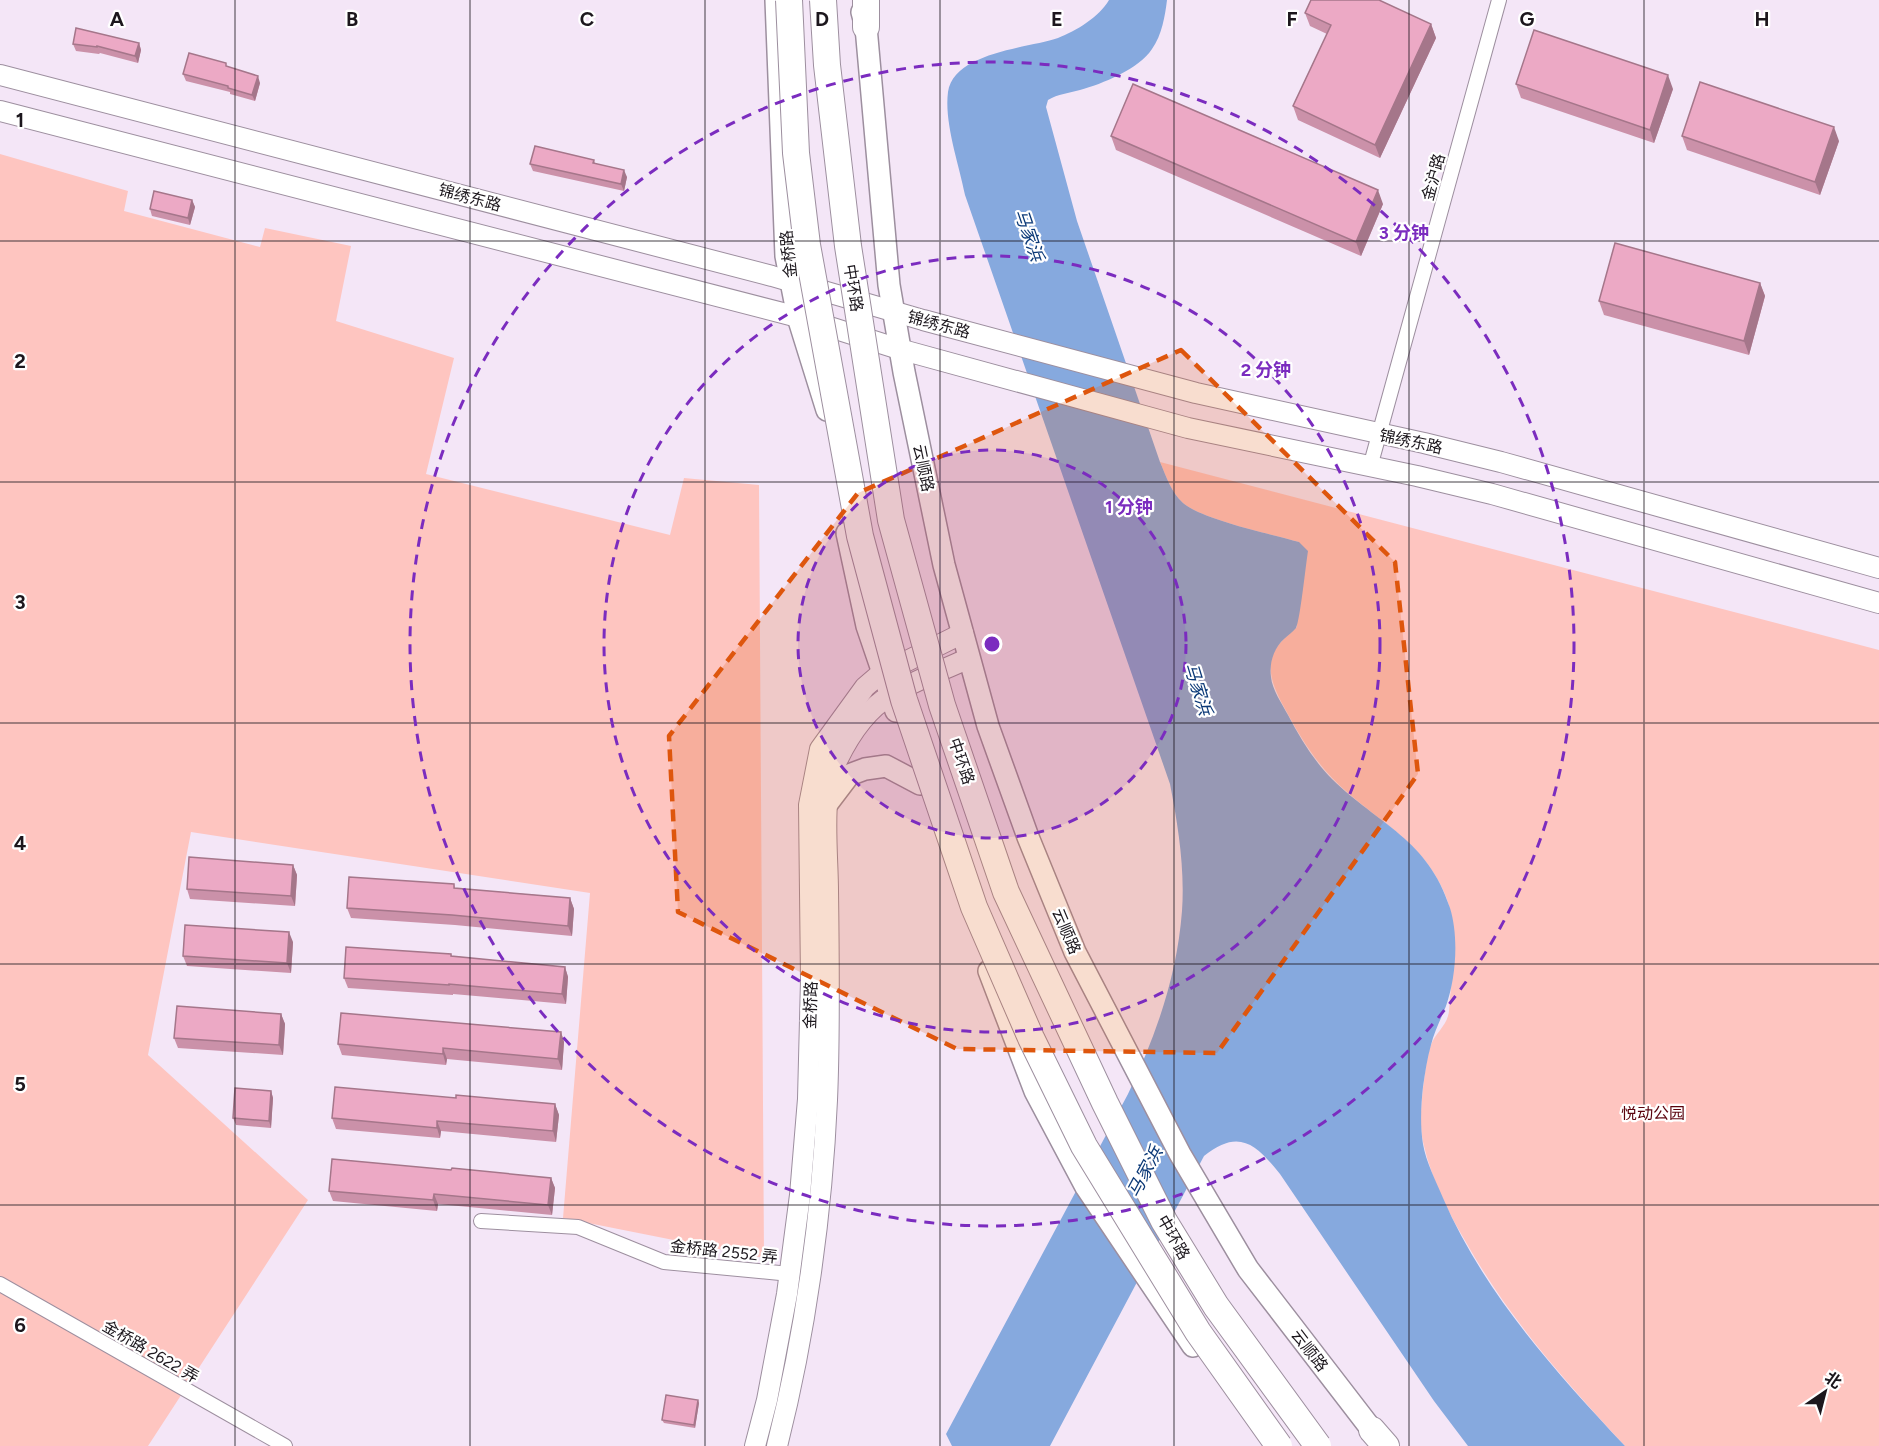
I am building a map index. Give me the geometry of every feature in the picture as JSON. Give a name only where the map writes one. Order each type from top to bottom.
[{"type":"highway","name":"中环路","points":[[789,0],[796,153],[807,246],[860,536],[915,733],[974,906],[1031,1038],[1084,1146],[1198,1332],[1279,1446]]},
{"type":"highway","name":"中环路","points":[[823,0],[827,65],[848,246],[891,520],[950,727],[1006,892],[1100,1092],[1164,1221],[1216,1306],[1318,1446]]},
{"type":"highway","points":[[866,0],[866,27]]},
{"type":"main road","name":"金桥路","points":[[776,0],[786,256],[798,317],[825,400],[841,502],[867,626],[883,672]]},
{"type":"main road","points":[[859,0],[866,27],[890,285],[899,349]]},
{"type":"main road","name":"锦绣东路","points":[[0,75],[790,281],[979,336],[1196,393],[1501,462],[1879,568]]},
{"type":"main road","name":"锦绣东路","points":[[0,111],[798,317],[982,373],[1188,428],[1492,495],[1879,603]]},
{"type":"main road","name":"云顺路","points":[[899,349],[944,565],[988,726],[1075,952],[1180,1154],[1248,1269],[1381,1441]]},
{"type":"main road","name":"金桥路","points":[[755,1446],[767,1400],[790,1274],[800,1195],[808,1100],[811,980],[809,805],[820,749],[865,687],[883,672],[963,633]]},
{"type":"main road","name":"金桥路","points":[[777,1446],[787,1408],[807,1300],[819,1198],[827,1101],[829,982],[827,804],[834,768],[849,738],[871,711],[890,695],[969,658]]},
{"type":"main road","points":[[883,672],[940,842],[1035,1091],[1086,1187],[1192,1344],[1270,1446]]},
{"type":"main road","points":[[827,804],[849,775],[865,769],[886,766],[921,784]]},
{"type":"street","name":"金沪路","points":[[1370,467],[1499,0]]},
{"type":"street","name":"金桥路 2552 弄","points":[[481,1221],[578,1227],[664,1262],[790,1274]]},
{"type":"street","name":"金桥路 2622 弄","points":[[0,1284],[285,1446]]},
{"type":"highlighted area","points":[[1181,350],[1395,562],[1418,774],[1217,1053],[957,1049],[678,912],[669,736],[858,493]]},
{"type":"green space","points":[[0,154],[128,191],[124,211],[260,247],[265,228],[351,246],[336,321],[454,358],[426,474],[670,535],[684,478],[759,485],[764,1258],[563,1218],[590,893],[191,832],[148,1055],[308,1200],[148,1446],[0,1446]]},
{"type":"green space","name":"悦动公园","points":[[1160,462],[1879,650],[1879,1446],[1625,1446],[1560,1374],[1502,1299],[1454,1221],[1442,1197],[1422,1139],[1421,1110],[1429,1050],[1448,1016],[1453,971],[1453,930],[1444,892],[1435,875],[1414,848],[1347,792],[1319,763],[1290,719],[1273,683],[1271,663],[1274,652],[1297,627],[1299,542],[1221,521],[1193,509],[1175,494]]},
{"type":"water","name":"马家浜","points":[[1109,0],[1167,0],[1155,44],[1138,63],[1119,75],[1099,84],[1052,98],[1048,100],[1046,107],[1077,221],[1160,462],[1169,484],[1183,503],[1221,521],[1299,542],[1308,551],[1298,623],[1275,651],[1271,672],[1273,686],[1302,741],[1325,772],[1400,835],[1429,865],[1441,885],[1453,919],[1455,957],[1452,983],[1446,1006],[1432,1040],[1422,1094],[1424,1151],[1460,1233],[1500,1298],[1547,1360],[1625,1446],[1468,1446],[1434,1401],[1280,1174],[1255,1148],[1237,1141],[1216,1148],[1204,1156],[1050,1446],[952,1446],[946,1434],[1128,1094],[1148,1050],[1170,982],[1182,911],[1182,863],[1170,784],[965,195],[948,117],[948,92],[953,79],[964,68],[994,54],[1065,35],[1093,18]]},
{"type":"building","points":[[1311,0],[1379,0],[1431,24],[1375,145],[1293,106],[1331,25],[1305,13]]},
{"type":"building","points":[[76,28],[139,43],[135,56],[97,46],[73,44]]},
{"type":"building","points":[[1534,30],[1668,75],[1650,130],[1516,84]]},
{"type":"building","points":[[189,53],[226,63],[226,66],[258,76],[252,95],[183,74]]},
{"type":"building","points":[[1700,82],[1834,127],[1815,182],[1682,136]]},
{"type":"building","points":[[1133,84],[1378,190],[1356,242],[1111,136]]},
{"type":"building","points":[[535,146],[594,160],[593,163],[624,170],[621,184],[530,164]]},
{"type":"building","points":[[154,191],[192,200],[188,218],[150,209]]},
{"type":"building","points":[[1615,243],[1760,283],[1744,341],[1599,301]]},
{"type":"building","points":[[189,857],[293,865],[291,896],[187,889]]},
{"type":"building","points":[[349,877],[454,884],[454,888],[570,898],[568,926],[347,908]]},
{"type":"building","points":[[185,925],[289,932],[287,963],[183,956]]},
{"type":"building","points":[[346,947],[451,954],[451,956],[565,967],[562,994],[344,978]]},
{"type":"building","points":[[177,1006],[281,1014],[279,1045],[174,1038]]},
{"type":"building","points":[[341,1013],[561,1032],[558,1059],[443,1048],[443,1054],[338,1044]]},
{"type":"building","points":[[335,1087],[555,1104],[553,1131],[437,1121],[437,1128],[332,1118]]},
{"type":"building","points":[[235,1088],[271,1091],[269,1121],[233,1118]]},
{"type":"building","points":[[332,1159],[551,1178],[548,1205],[434,1194],[433,1200],[329,1191]]},
{"type":"building","points":[[666,1395],[698,1400],[694,1425],[662,1420]]}]
